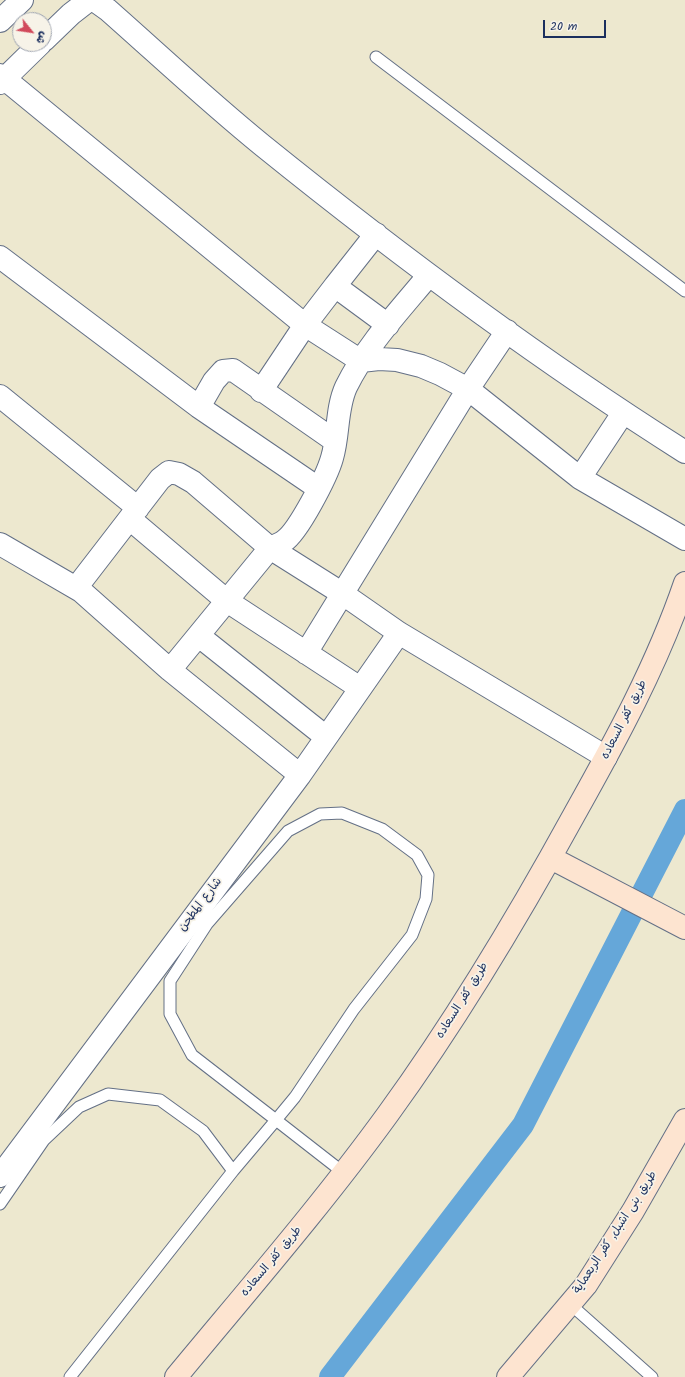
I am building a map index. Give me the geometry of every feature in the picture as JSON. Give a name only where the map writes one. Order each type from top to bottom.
[{"type":"street","points":[[0,21],[22,0]]},
{"type":"street","points":[[52,32],[71,14],[89,0]]},
{"type":"street","points":[[94,0],[108,10],[262,144],[429,275],[623,413],[685,452]]},
{"type":"street","points":[[31,52],[2,79],[305,325],[361,361],[379,359],[397,360],[421,366],[468,389],[580,478],[685,539]]},
{"type":"street","points":[[262,391],[305,325],[376,234]]},
{"type":"street","points":[[0,257],[199,408],[318,488]]},
{"type":"street","points":[[170,670],[270,548],[284,541],[294,531],[333,457],[342,398],[361,361],[429,275]]},
{"type":"street","points":[[335,286],[388,325]]},
{"type":"street","points":[[306,653],[468,389],[508,331]]},
{"type":"street","points":[[199,408],[214,381],[223,371],[233,370],[335,441]]},
{"type":"street","points":[[0,396],[134,513],[227,601],[360,688]]},
{"type":"street","points":[[580,478],[623,413]]},
{"type":"street","points":[[76,588],[160,479],[170,472],[179,474],[193,482],[270,548],[343,594],[399,633],[606,757]]},
{"type":"street","points":[[0,544],[76,588],[170,670],[300,775]]},
{"type":"street","name":"طريق كفر السعاده","points":[[176,1377],[344,1173],[432,1051],[551,858],[635,704],[658,652],[685,584]]},
{"type":"street","name":"شارع المطحن","points":[[0,1176],[300,775],[399,633]]},
{"type":"street","points":[[199,636],[326,737]]},
{"type":"street","points":[[551,858],[685,928]]},
{"type":"street","name":"طريق بنى اشبل, كفر الربعماية","points":[[508,1377],[586,1285],[633,1211],[685,1120]]},
{"type":"lane","points":[[376,57],[685,291]]},
{"type":"lane","points":[[70,1377],[233,1171],[276,1120],[295,1097],[354,1009],[412,935],[426,899],[428,875],[416,855],[382,829],[342,814],[320,814],[288,831],[207,924],[170,981],[170,1014],[192,1055],[276,1120],[344,1173]]},
{"type":"lane","points":[[0,1204],[44,1140],[79,1107],[108,1094],[160,1100],[203,1131],[233,1171]]},
{"type":"lane","points":[[570,1304],[652,1377]]},
{"type":"waterway","points":[[330,1377],[523,1125],[685,810]]}]
